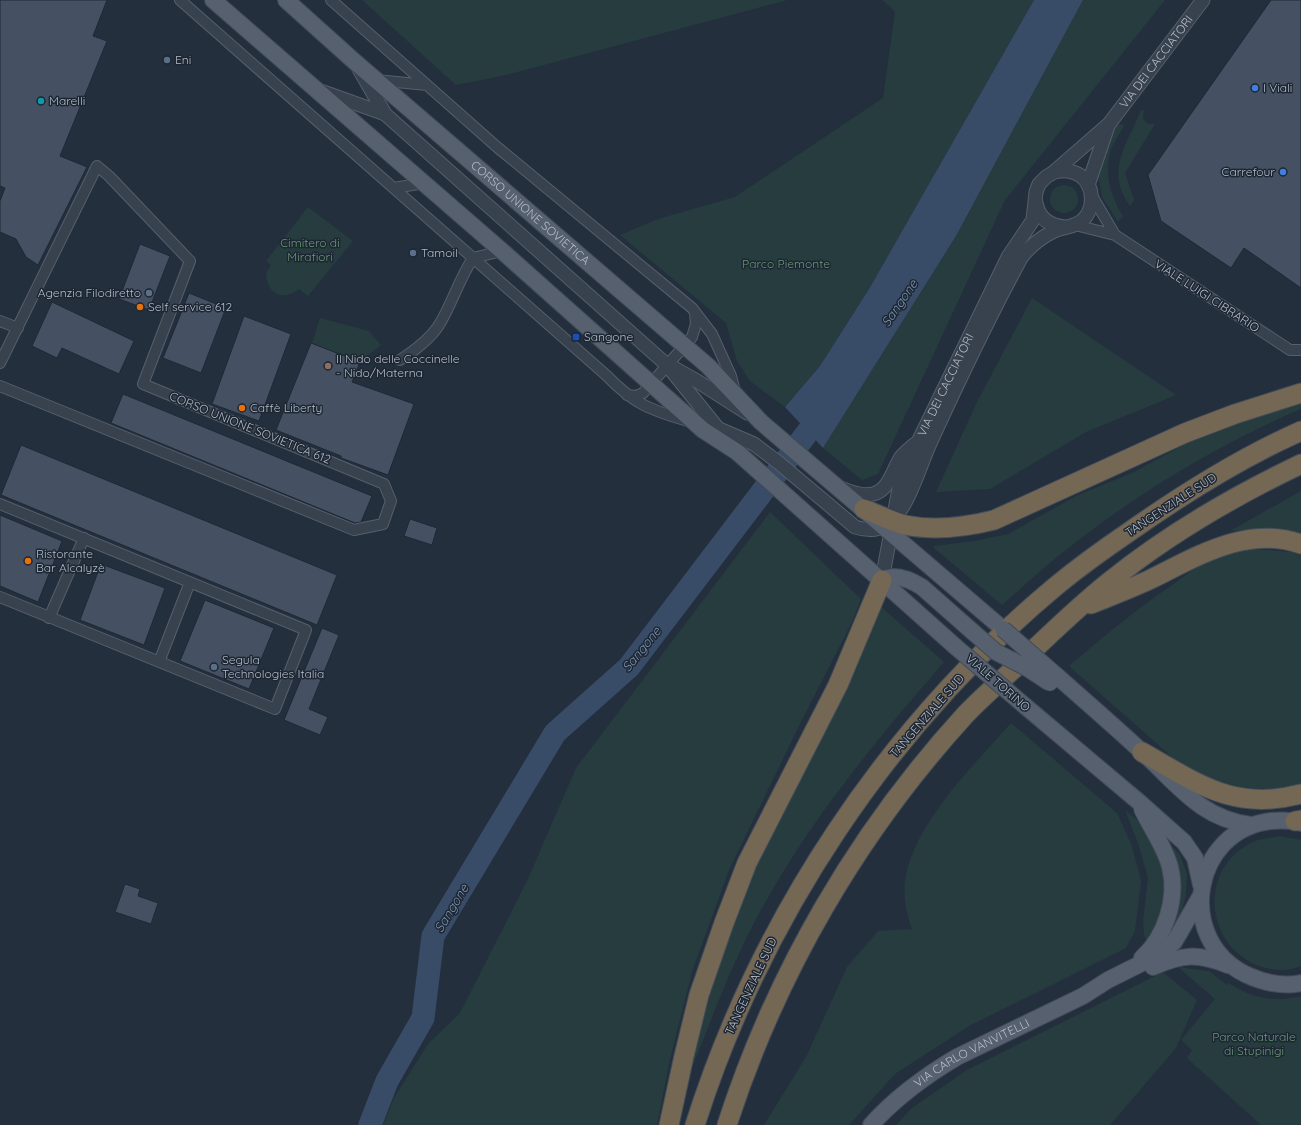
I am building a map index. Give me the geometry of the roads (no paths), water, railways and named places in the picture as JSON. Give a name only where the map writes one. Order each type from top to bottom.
[{"type":"highway","points":[[864,509],[892,526],[926,528],[973,525],[994,520],[1185,434],[1235,414],[1301,393]]},
{"type":"highway","name":"TANGENZIALE SUD","points":[[695,1125],[708,1085],[750,983],[800,891],[857,802],[897,748],[943,695],[1018,620],[1057,585],[1106,548],[1204,482],[1301,431]]},
{"type":"highway","points":[[727,1125],[755,1045],[795,958],[830,897],[862,846],[922,765],[968,713],[1075,610],[1110,581],[1159,545],[1248,491],[1301,464]]},
{"type":"highway","points":[[1075,610],[1149,580],[1223,544],[1239,540],[1259,539],[1279,539],[1301,544]]},
{"type":"highway","points":[[669,1125],[699,995],[744,870],[777,802],[838,685],[882,580]]},
{"type":"highway","points":[[1142,752],[1206,788],[1234,797],[1264,800],[1301,794]]},
{"type":"main road","points":[[213,0],[502,251],[694,422],[741,456]]},
{"type":"main road","name":"CORSO UNIONE SOVIETICA","points":[[286,0],[355,62],[708,366],[736,398],[765,426],[836,486]]},
{"type":"main road","name":"VIALE TORINO","points":[[741,456],[957,648],[1139,802],[1190,850],[1195,858],[1203,925],[1215,950],[1230,966]]},
{"type":"main road","points":[[836,486],[864,509]]},
{"type":"main road","points":[[892,526],[915,553],[989,617],[1053,679]]},
{"type":"main road","points":[[882,580],[892,577],[913,582],[922,587],[996,652],[1053,679],[1078,695],[1142,752],[1192,800],[1223,820],[1251,825],[1280,820],[1299,821]]},
{"type":"main road","points":[[1126,972],[1152,948],[1159,938],[1169,912],[1173,888],[1168,861],[1139,802]]},
{"type":"main road","points":[[1200,892],[1206,870],[1221,847],[1251,825]]},
{"type":"main road","name":"VIA CARLO VANVITELLI","points":[[871,1125],[901,1095],[938,1068],[957,1057],[1083,996],[1108,980],[1154,958],[1170,945],[1180,932],[1200,892]]},
{"type":"main road","name":"VIA CARLO VANVITELLI","points":[[1083,996],[1109,988],[1173,958],[1201,957],[1230,966]]},
{"type":"main road","points":[[1230,966],[1260,981],[1285,984],[1301,982]]},
{"type":"street","points":[[180,0],[627,395],[653,410],[694,422]]},
{"type":"street","points":[[331,0],[498,147],[695,312],[712,334],[731,376],[736,398]]},
{"type":"street","name":"VIA DEI CACCIATORI","points":[[882,580],[898,489],[919,440],[1008,257],[1018,240],[1030,226],[1035,213],[1035,201],[1039,184],[1046,176],[1054,172],[1109,124],[1203,0]]},
{"type":"street","points":[[355,62],[385,114]]},
{"type":"street","points":[[376,80],[427,85]]},
{"type":"street","points":[[315,88],[385,114]]},
{"type":"street","name":"CORSO UNIONE SOVIETICA","points":[[385,114],[667,365]]},
{"type":"street","name":"VIA DEI CACCIATORI","points":[[892,526],[932,439],[1021,258],[1042,239],[1082,220],[1088,213],[1091,204],[1090,189],[1109,124]]},
{"type":"street","name":"CORSO UNIONE SOVIETICA 612","points":[[0,363],[97,166],[109,176],[190,262],[143,384],[384,484],[392,501],[383,524],[354,530],[0,386]]},
{"type":"street","points":[[1054,172],[1064,170],[1073,172],[1082,177],[1115,235]]},
{"type":"street","points":[[394,188],[424,183]]},
{"type":"street","points":[[1035,201],[1037,210],[1042,218],[1053,225],[1070,226],[1115,235]]},
{"type":"street","name":"VIALE LUIGI CIBRARIO","points":[[1115,235],[1290,350],[1301,350]]},
{"type":"street","points":[[400,360],[411,353],[439,324],[473,258],[502,251]]},
{"type":"street","points":[[627,395],[636,396],[643,393],[684,346],[694,331],[696,319],[695,312]]},
{"type":"street","points":[[0,321],[18,328]]},
{"type":"street","points":[[667,365],[697,381],[765,426]]},
{"type":"street","points":[[667,365],[741,456]]},
{"type":"street","points":[[718,429],[754,444],[793,474],[855,527],[868,530],[892,526]]},
{"type":"street","points":[[836,486],[860,494],[868,495],[879,492],[888,484],[901,457],[919,440]]},
{"type":"street","points":[[0,504],[306,630],[275,709],[0,597]]},
{"type":"street","points":[[49,618],[84,538]]},
{"type":"street","points":[[159,662],[190,582]]},
{"type":"water","points":[[1034,0],[1083,0],[956,236],[823,448],[785,407],[820,366],[869,289]]},
{"type":"waterway","name":"Sangone","points":[[370,1125],[387,1081],[423,1018],[433,936],[555,733],[629,667],[826,408]]},
{"type":"place","name":"Eni","points":[[167,60]]},
{"type":"place","name":"I Viali","points":[[1255,88]]},
{"type":"place","name":"Marelli","points":[[41,101]]},
{"type":"place","name":"Carrefour","points":[[1283,172]]},
{"type":"place","name":"Tamoil","points":[[413,253]]},
{"type":"place","name":"Agenzia Filodiretto","points":[[149,293]]},
{"type":"place","name":"Self service 612","points":[[140,307]]},
{"type":"place","name":"Sangone","points":[[576,337]]},
{"type":"place","name":"Il Nido delle Coccinelle - Nido/Materna","points":[[328,366]]},
{"type":"place","name":"Caffè Liberty","points":[[242,408]]},
{"type":"place","name":"Ristorante Bar Alcalyzè","points":[[28,561]]},
{"type":"place","name":"Segula Technologies Italia","points":[[214,667]]},
{"type":"park label","name":"Cimitero di Mirafiori","points":[[310,250]]},
{"type":"park label","name":"Parco Piemonte","points":[[786,264]]},
{"type":"park label","name":"Parco Naturale di Stupinigi","points":[[1254,1044]]}]
